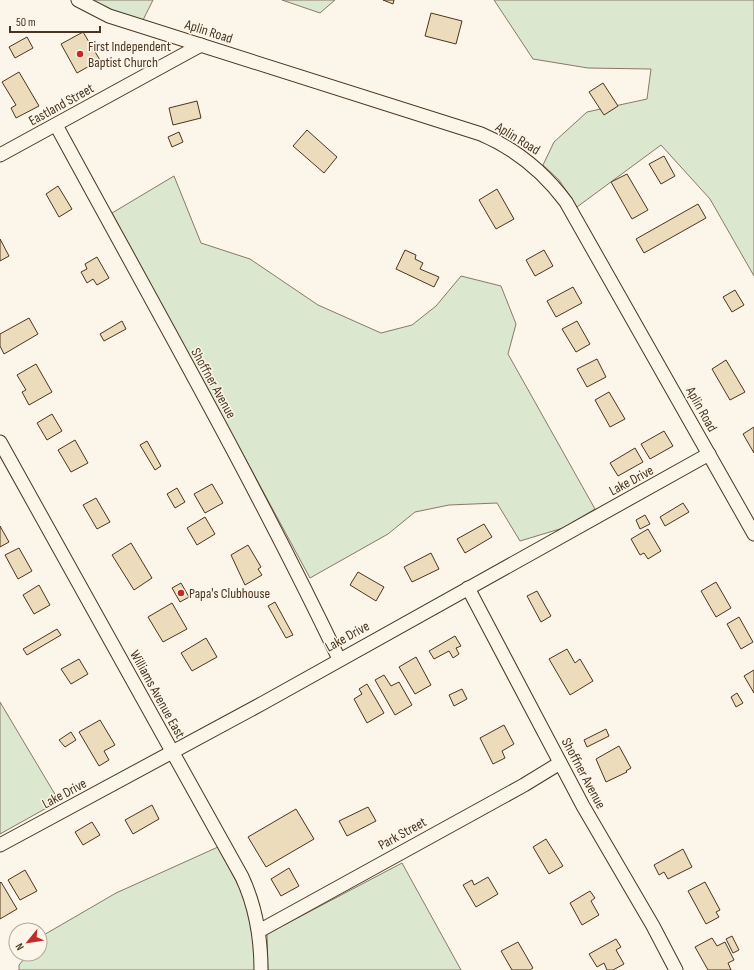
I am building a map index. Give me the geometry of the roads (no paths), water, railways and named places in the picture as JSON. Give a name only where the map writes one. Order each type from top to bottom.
[{"type":"street","name":"Aplin Road","points":[[78,0],[109,16],[481,134],[504,145],[534,166],[553,184],[566,202],[754,534]]},
{"type":"street","name":"Eastland Street","points":[[0,156],[201,45]]},
{"type":"street","name":"Shoffner Avenue","points":[[56,125],[257,496],[306,589],[339,659]]},
{"type":"street","name":"Williams Avenue East","points":[[0,442],[242,877],[249,892],[260,931],[261,970]]},
{"type":"street","name":"Lake Drive","points":[[0,845],[172,753],[709,454]]},
{"type":"street","name":"Shoffner Avenue","points":[[468,588],[583,806],[653,926],[676,970]]},
{"type":"street","name":"Park Street","points":[[260,931],[524,785],[560,763]]},
{"type":"place","name":"First Independent Baptist Church","points":[[80,54]]},
{"type":"place","name":"Papa's Clubhouse","points":[[181,593]]}]
